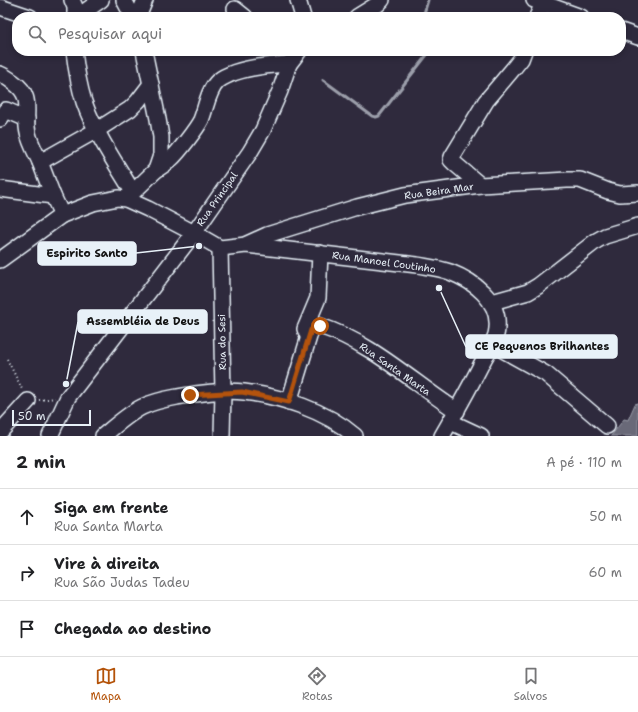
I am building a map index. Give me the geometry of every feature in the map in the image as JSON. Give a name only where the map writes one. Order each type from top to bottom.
[{"type":"street","points":[[72,0],[76,12]]},
{"type":"street","points":[[83,12],[101,0]]},
{"type":"street","points":[[124,0],[130,12]]},
{"type":"street","points":[[140,12],[145,0]]},
{"type":"street","points":[[298,0],[302,12]]},
{"type":"street","points":[[365,12],[381,2]]},
{"type":"street","points":[[537,12],[538,2],[563,5],[574,12]]},
{"type":"street","points":[[0,7],[15,12]]},
{"type":"street","points":[[626,33],[638,37]]},
{"type":"street","points":[[75,56],[77,74],[85,103],[129,196],[220,248]]},
{"type":"street","points":[[145,56],[161,137],[161,155],[156,170]]},
{"type":"street","points":[[0,260],[62,215],[93,203],[129,196],[156,170],[171,160],[200,122],[211,91],[217,82],[224,78],[291,56]]},
{"type":"street","name":"Rua Principal","points":[[50,436],[68,397],[194,233],[250,152],[280,91],[294,56]]},
{"type":"street","points":[[480,185],[454,163],[452,157],[486,101],[513,70],[522,56]]},
{"type":"street","points":[[0,74],[18,85],[24,92],[28,137],[62,215]]},
{"type":"street","points":[[40,162],[98,130],[130,109],[151,84]]},
{"type":"street","points":[[0,119],[6,110],[27,125]]},
{"type":"street","name":"Rua Beira Mar","points":[[246,244],[268,235],[405,195],[480,185],[580,180],[620,194],[638,193]]},
{"type":"street","points":[[0,189],[53,196]]},
{"type":"street","points":[[442,436],[492,344],[497,328],[496,312],[492,302],[528,292],[596,241],[611,234],[638,226]]},
{"type":"street","name":"Rua Manoel Coutinho","points":[[220,248],[246,244],[436,268],[465,279],[479,289],[492,302]]},
{"type":"street","name":"Rua do Sesi","points":[[220,248],[223,392],[222,436]]},
{"type":"street","points":[[289,402],[309,337],[305,329],[318,298],[320,254]]},
{"type":"street","name":"Rua Santa Marta","points":[[309,337],[311,330],[320,326],[360,344],[389,362],[441,401],[454,416]]},
{"type":"street","points":[[492,344],[546,374],[607,426]]},
{"type":"street","points":[[103,436],[142,407],[166,399],[223,392],[242,392],[289,402],[318,412],[345,427],[355,436]]},
{"type":"street","points":[[0,432],[28,401]]},
{"type":"street","points":[[454,416],[481,436]]},
{"type":"path","points":[[7,359],[28,401],[68,397]]},
{"type":"water","points":[[638,403],[638,436],[611,436],[624,419],[628,420],[635,404]]},
{"type":"waterway","points":[[424,12],[428,0]]},
{"type":"waterway","points":[[323,80],[372,116],[376,117],[379,116],[426,56]]},
{"type":"place","name":"Espirito Santo","points":[[199,246]]},
{"type":"place","name":"CE Pequenos Brilhantes","points":[[439,288]]},
{"type":"place","name":"Assembléia de Deus","points":[[66,384]]},
{"type":"route","points":[[190,395],[242,392],[289,402],[311,330],[320,326]]}]
